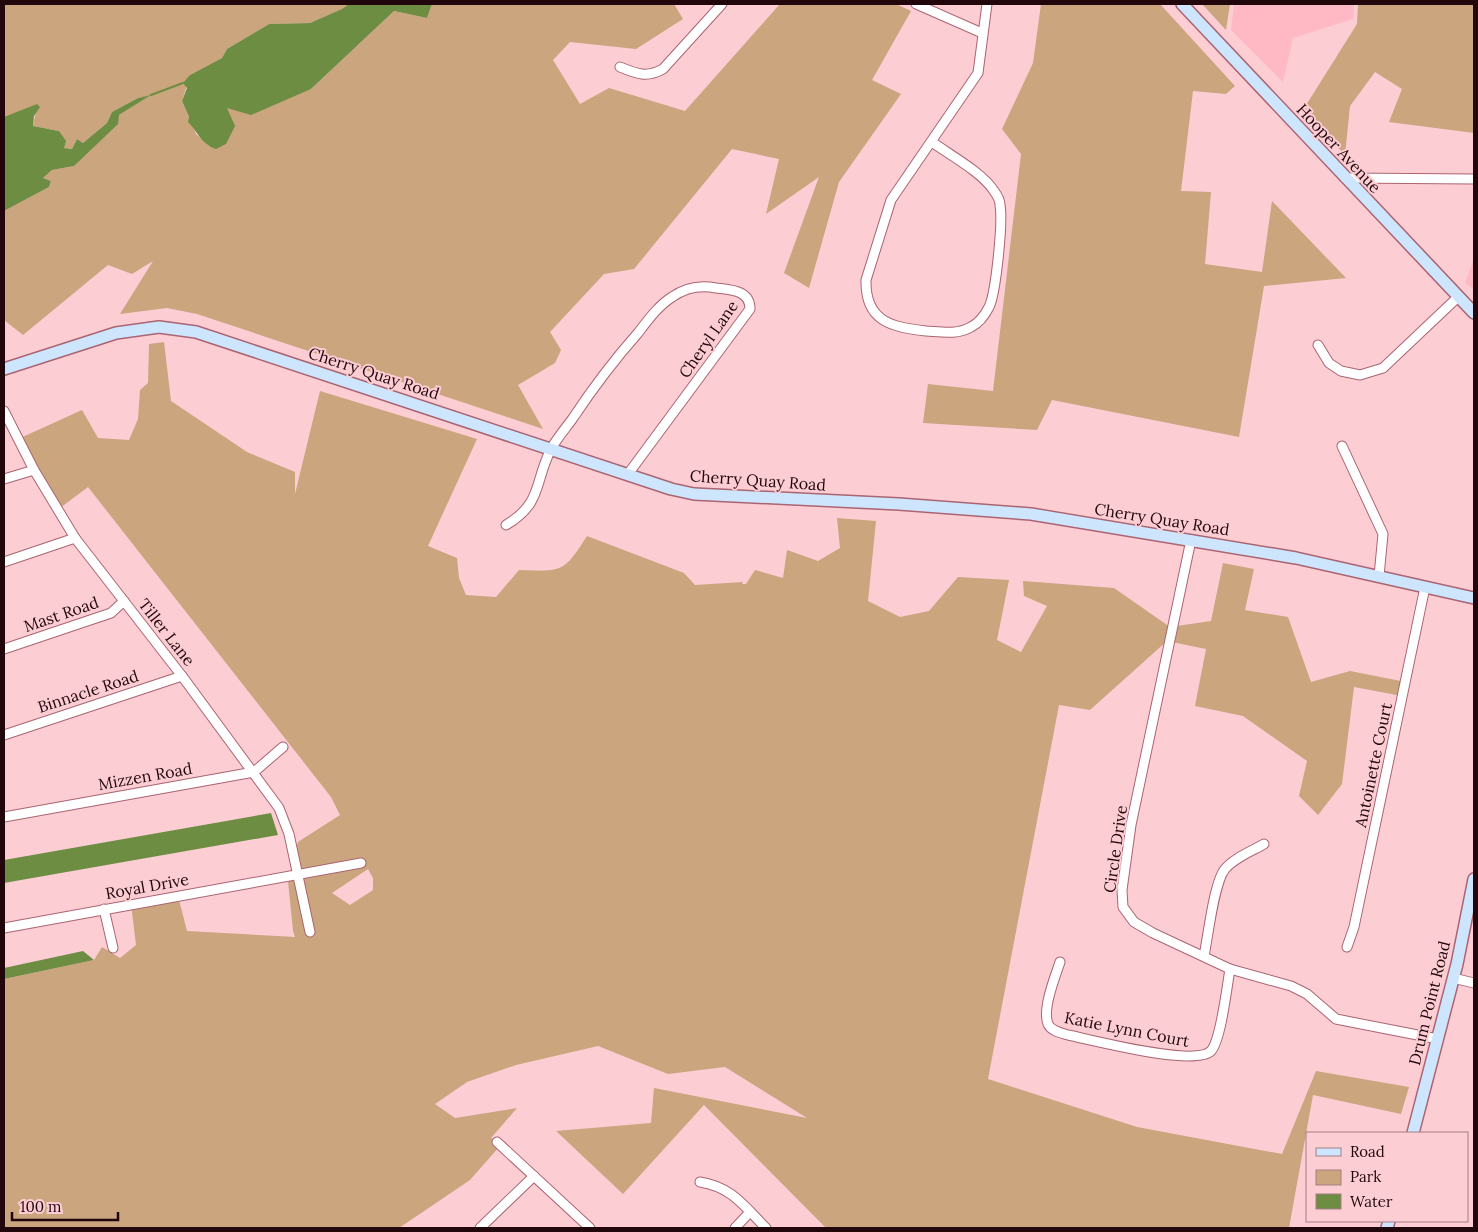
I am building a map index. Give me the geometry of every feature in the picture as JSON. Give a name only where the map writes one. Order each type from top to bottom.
[{"type":"street","points":[[620,67],[640,75],[654,75],[663,69],[722,4]]},
{"type":"street","points":[[916,4],[982,33]]},
{"type":"street","points":[[932,142],[984,179],[994,190],[1000,204],[994,287],[990,306],[983,318],[972,327],[948,333],[900,328],[890,324],[872,309],[866,288],[866,280],[891,200],[978,73],[987,4]]},
{"type":"street","name":"Hooper Avenue","points":[[1182,4],[1474,313]]},
{"type":"street","points":[[1345,178],[1474,179]]},
{"type":"street","name":"Cheryl Lane","points":[[551,450],[593,388],[623,350],[658,309],[672,297],[685,290],[710,287],[738,291],[745,295],[750,301],[750,309],[628,474]]},
{"type":"street","points":[[1318,345],[1329,363],[1341,371],[1360,375],[1383,368],[1458,297]]},
{"type":"street","name":"Cherry Quay Road","points":[[4,369],[116,333],[144,328],[174,328],[224,340],[551,450],[671,489],[694,494],[899,504],[1012,513],[1192,540],[1296,558],[1474,598]]},
{"type":"street","name":"Tiller Lane","points":[[4,411],[34,470],[75,538],[182,676],[279,808],[289,834],[296,874],[310,932]]},
{"type":"street","points":[[1342,446],[1384,534],[1379,576]]},
{"type":"street","points":[[506,525],[521,516],[534,498],[551,450]]},
{"type":"street","points":[[4,479],[34,470]]},
{"type":"street","points":[[4,562],[75,538]]},
{"type":"street","name":"Circle Drive","points":[[1192,540],[1131,825],[1122,890],[1123,907],[1134,922],[1230,969],[1291,986],[1307,994],[1336,1020],[1438,1039]]},
{"type":"street","name":"Antoinette Court","points":[[1347,947],[1356,917],[1425,587]]},
{"type":"street","name":"Mast Road","points":[[4,649],[111,613],[124,600]]},
{"type":"street","name":"Binnacle Road","points":[[4,735],[182,676]]},
{"type":"street","points":[[254,772],[283,747]]},
{"type":"street","name":"Mizzen Road","points":[[4,817],[254,772]]},
{"type":"street","points":[[1204,956],[1218,886],[1224,869],[1264,844]]},
{"type":"street","points":[[296,874],[361,863]]},
{"type":"street","name":"Royal Drive","points":[[4,928],[296,874]]},
{"type":"street","name":"Drum Point Road","points":[[1413,1132],[1453,978],[1473,892],[1474,879]]},
{"type":"street","points":[[104,909],[113,948]]},
{"type":"street","name":"Katie Lynn Court","points":[[1060,962],[1051,990],[1047,1014],[1048,1024],[1052,1029],[1068,1035],[1180,1057],[1202,1056],[1210,1051],[1217,1040],[1230,969]]},
{"type":"street","points":[[1453,978],[1474,983]]},
{"type":"street","points":[[497,1142],[590,1228]]},
{"type":"street","points":[[480,1228],[534,1176]]},
{"type":"street","points":[[700,1182],[722,1187],[732,1193],[766,1228]]},
{"type":"street","points":[[734,1228],[750,1212]]},
{"type":"shaded area","points":[[1234,4],[1354,4],[1353,19],[1293,38],[1283,82],[1231,30]]},
{"type":"shaded area","points":[[1474,258],[1474,290],[1465,283]]},
{"type":"green space","points":[[4,4],[349,4],[343,9],[310,23],[269,24],[227,49],[222,58],[190,75],[182,101],[196,134],[209,146],[226,108],[311,89],[394,11],[427,18],[432,4],[674,4],[683,19],[636,49],[570,42],[553,60],[580,104],[609,88],[685,111],[780,4],[896,4],[911,11],[872,80],[901,94],[839,182],[809,288],[784,273],[819,177],[766,214],[779,159],[732,149],[634,269],[604,274],[550,332],[561,350],[555,363],[518,385],[543,429],[197,314],[167,308],[120,314],[153,261],[132,274],[108,265],[23,335],[4,320],[4,211],[49,187],[51,181],[43,178],[52,170],[74,166],[119,115],[149,96],[138,98],[112,112],[107,123],[83,143],[77,139],[72,149],[64,148],[59,131],[33,126],[36,111],[4,117]]},
{"type":"green space","points":[[1041,4],[1160,4],[1235,86],[1226,94],[1193,91],[1181,191],[1211,192],[1205,264],[1262,272],[1272,201],[1346,278],[1264,286],[1239,437],[1052,400],[1037,430],[923,423],[928,384],[993,391],[1021,154],[1002,129],[1033,63]]},
{"type":"green space","points":[[1202,4],[1230,4],[1226,30]]},
{"type":"green space","points":[[1358,4],[1474,4],[1474,133],[1389,122],[1402,89],[1375,72],[1350,106],[1345,155],[1303,110],[1357,24]]},
{"type":"green space","points":[[164,342],[171,401],[247,452],[295,472],[295,494],[320,391],[477,439],[428,546],[457,558],[459,578],[466,595],[496,597],[519,570],[553,570],[560,568],[572,557],[587,536],[684,573],[695,585],[743,582],[742,584],[746,584],[755,570],[783,578],[787,550],[818,561],[840,548],[837,518],[876,521],[868,601],[900,617],[929,611],[958,577],[1009,580],[997,640],[1021,652],[1047,606],[1024,596],[1023,581],[1114,588],[1170,627],[1211,621],[1223,563],[1254,569],[1245,610],[1288,617],[1311,682],[1350,671],[1406,682],[1402,696],[1354,687],[1342,784],[1318,815],[1299,796],[1307,761],[1243,716],[1195,706],[1206,649],[1167,641],[1090,710],[1059,705],[988,1079],[1137,1127],[1282,1154],[1316,1071],[1409,1087],[1401,1114],[1313,1095],[1289,1228],[826,1228],[704,1105],[623,1194],[556,1131],[651,1123],[654,1088],[807,1118],[725,1067],[668,1074],[598,1046],[516,1065],[467,1082],[435,1104],[455,1118],[517,1108],[491,1138],[497,1142],[499,1147],[470,1180],[399,1228],[4,1228],[4,979],[94,960],[102,947],[120,958],[136,945],[131,904],[178,896],[187,931],[295,937],[288,881],[298,842],[340,815],[331,797],[88,487],[56,511],[16,440],[82,410],[98,438],[129,440],[138,419],[140,390],[148,383],[149,344]],"holes":[[[368,869],[373,878],[373,890],[350,905],[332,893]]]},
{"type":"water","points":[[349,4],[432,4],[427,18],[394,11],[311,89],[251,115],[227,108],[235,126],[226,144],[216,149],[203,141],[188,122],[189,117],[182,101],[187,88],[183,83],[190,75],[222,58],[227,49],[269,24],[310,23]]},
{"type":"water","points":[[151,95],[119,115],[118,124],[74,166],[52,170],[43,178],[51,181],[49,187],[4,211],[4,117],[37,104],[40,107],[34,116],[33,126],[59,131],[66,141],[64,148],[72,149],[77,139],[83,143],[107,123],[112,112],[138,98]]},
{"type":"water","points":[[271,813],[278,835],[4,883],[4,860]]},
{"type":"water","points":[[83,951],[94,960],[4,979],[4,968]]},
{"type":"waterway","points":[[151,95],[183,83]]}]
